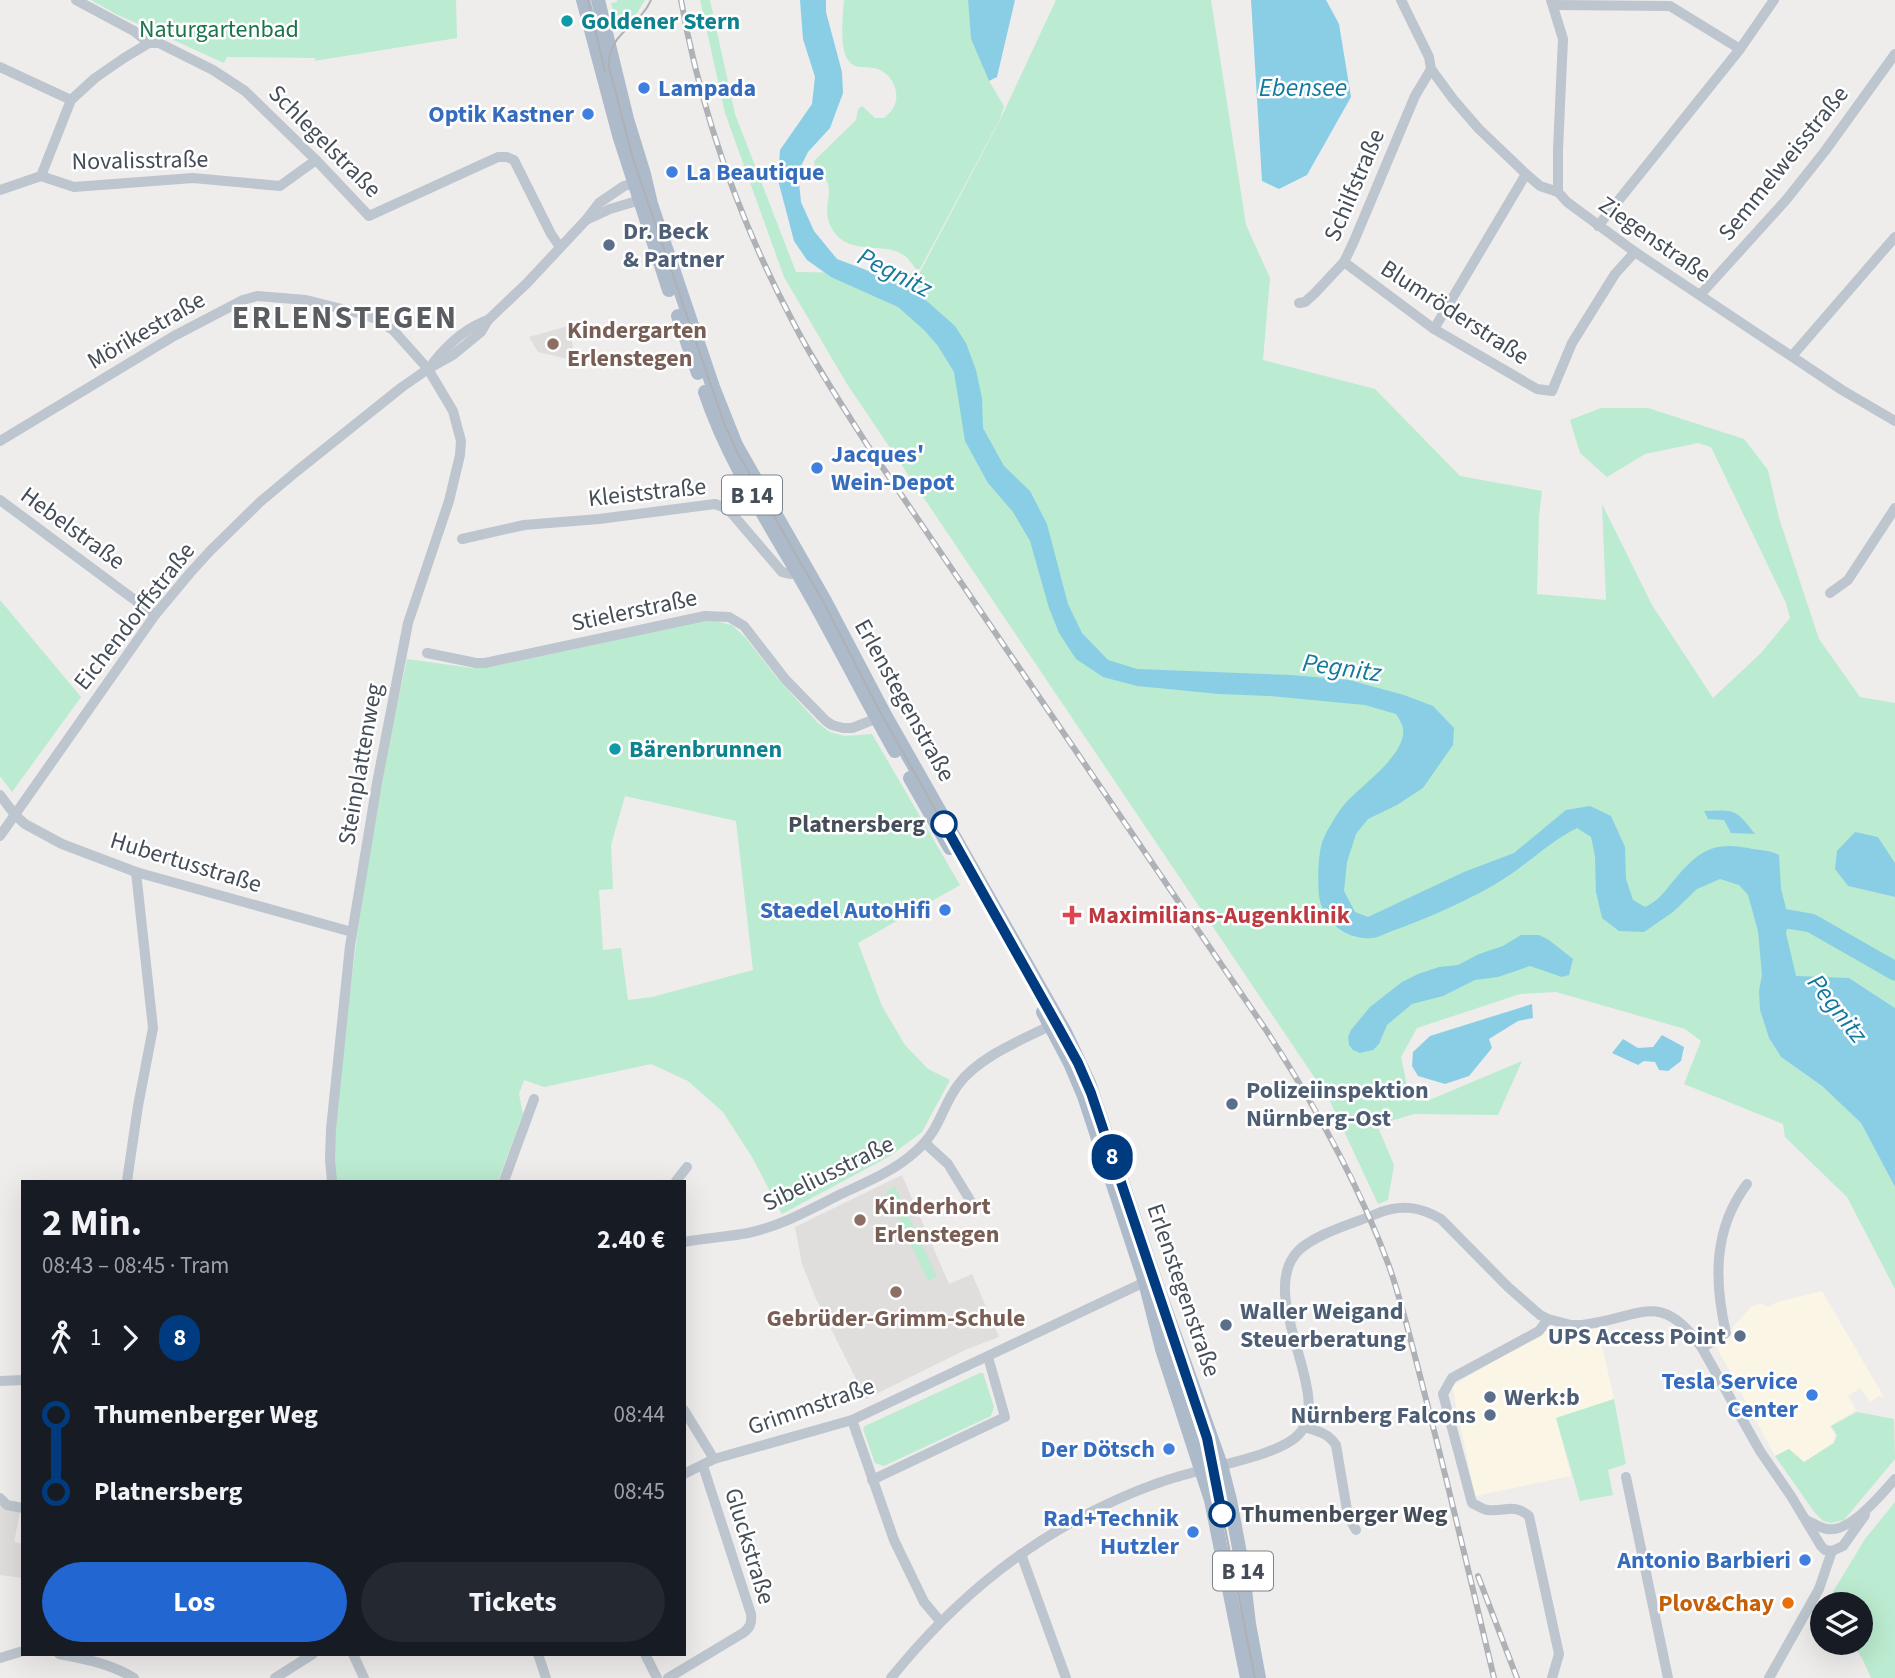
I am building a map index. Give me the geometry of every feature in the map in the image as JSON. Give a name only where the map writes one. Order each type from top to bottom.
[{"type":"main road","name":"Erlenstegenstraße","points":[[583,0],[640,191],[671,265],[727,424],[881,717],[1054,1024],[1075,1052],[1094,1096],[1150,1280],[1222,1465]]},
{"type":"main road","name":"Erlenstegenstraße","points":[[598,0],[621,120]]},
{"type":"main road","name":"Erlenstegenstraße","points":[[1150,1280],[1165,1358],[1202,1470]]},
{"type":"main road","name":"B 14","points":[[1222,1465],[1242,1564],[1259,1678]]},
{"type":"main road","name":"B 14","points":[[1202,1470],[1216,1522],[1247,1678]]},
{"type":"street","name":"Schlegelstraße","points":[[76,0],[134,30],[149,43],[159,43],[226,78],[244,91],[316,159],[369,216],[498,157],[507,157],[514,160],[560,247]]},
{"type":"street","name":"Ziegenstraße","points":[[1401,0],[1429,57],[1431,69],[1453,99],[1479,129],[1540,186],[1558,192],[1567,202],[1634,252],[1842,390],[1895,421]]},
{"type":"street","points":[[1598,226],[1740,49],[1774,0]]},
{"type":"street","points":[[1558,192],[1563,39],[1552,2],[1670,6],[1740,49]]},
{"type":"street","points":[[41,176],[71,100],[95,78],[149,43]]},
{"type":"street","name":"Semmelweisstraße","points":[[1700,295],[1786,200],[1895,54]]},
{"type":"street","points":[[0,67],[71,100]]},
{"type":"street","name":"Schilfstraße","points":[[1299,303],[1305,302],[1344,262],[1415,96],[1431,69]]},
{"type":"street","name":"Novalisstraße","points":[[0,190],[41,176],[74,187],[193,178],[280,186],[316,159]]},
{"type":"street","points":[[1434,329],[1526,174]]},
{"type":"street","name":"Eichendorffstraße","points":[[0,836],[155,615],[195,566],[296,471],[428,369],[446,346],[476,324],[488,320],[520,290],[604,199],[625,186],[640,191]]},
{"type":"street","name":"Eichendorffstraße","points":[[586,220],[615,207],[640,191]]},
{"type":"street","points":[[1792,356],[1895,237]]},
{"type":"street","name":"Blumröderstraße","points":[[1344,262],[1434,329],[1537,389],[1552,391],[1572,343],[1615,274],[1634,252]]},
{"type":"street","name":"Mörikestraße","points":[[0,441],[174,336],[243,300],[257,296],[306,300],[366,315],[394,331],[428,369]]},
{"type":"street","name":"Steinplattenweg","points":[[332,1180],[332,1116],[352,932],[377,783],[408,623],[449,501],[460,455],[461,441],[453,411],[428,369]]},
{"type":"street","name":"Hebelstraße","points":[[0,500],[155,615]]},
{"type":"street","name":"Kleiststraße","points":[[462,539],[524,525],[599,519],[715,504],[728,509],[782,572],[791,574],[802,570]]},
{"type":"street","points":[[1830,593],[1848,580],[1895,508]]},
{"type":"street","name":"Stielerstraße","points":[[427,653],[485,663],[705,616],[729,617],[744,626],[785,679],[825,721],[847,728],[881,717]]},
{"type":"street","name":"Hubertusstraße","points":[[0,795],[15,815],[32,828],[62,844],[136,872],[352,932]]},
{"type":"street","points":[[127,1180],[153,1028],[136,872]]},
{"type":"street","name":"Sibeliusstraße","points":[[686,1242],[748,1233],[785,1221],[891,1170],[925,1143],[938,1125],[953,1092],[965,1076],[991,1056],[1054,1024]]},
{"type":"street","points":[[504,1180],[534,1099]]},
{"type":"street","points":[[925,1143],[948,1164],[973,1205]]},
{"type":"street","points":[[677,1180],[688,1167]]},
{"type":"street","points":[[1702,1348],[1726,1333],[1717,1264],[1730,1211],[1747,1184]]},
{"type":"street","points":[[891,1678],[915,1648],[962,1600],[1021,1554],[1066,1526],[1125,1496],[1176,1477],[1282,1446],[1292,1440],[1304,1427],[1308,1415],[1308,1397],[1286,1301],[1284,1283],[1287,1270],[1293,1258],[1306,1245],[1403,1206],[1429,1212],[1441,1219],[1527,1304],[1548,1319],[1582,1325],[1653,1311],[1678,1319],[1702,1348],[1760,1451],[1825,1550],[1832,1551],[1843,1546],[1875,1501],[1895,1479]]},
{"type":"street","name":"Grimmstraße","points":[[686,1473],[714,1459],[852,1420],[1150,1280]]},
{"type":"street","points":[[1548,1319],[1539,1331],[1452,1378],[1443,1394],[1472,1503],[1486,1510],[1521,1510],[1529,1516],[1559,1654],[1552,1678]]},
{"type":"street","points":[[872,1480],[1005,1417],[988,1357]]},
{"type":"street","points":[[0,1381],[21,1380]]},
{"type":"street","points":[[686,1413],[714,1459]]},
{"type":"street","points":[[852,1420],[898,1549],[924,1602],[940,1621]]},
{"type":"street","points":[[1304,1427],[1323,1433],[1331,1438],[1336,1446],[1348,1516],[1356,1530]]},
{"type":"street","name":"Gluckstraße","points":[[668,1678],[743,1633],[752,1620],[703,1466]]},
{"type":"street","points":[[1626,1477],[1668,1678]]},
{"type":"street","points":[[0,1498],[7,1505],[21,1508]]},
{"type":"street","points":[[1806,1520],[1835,1529],[1847,1525],[1875,1501]]},
{"type":"street","points":[[1769,1678],[1819,1589],[1832,1551]]},
{"type":"street","points":[[1021,1554],[1066,1678]]},
{"type":"street","points":[[0,1658],[21,1652]]},
{"type":"street","points":[[69,1656],[102,1663],[134,1678]]},
{"type":"street","points":[[275,1678],[310,1656]]},
{"type":"street","points":[[355,1656],[364,1678]]},
{"type":"street","points":[[539,1656],[546,1678]]},
{"type":"street","points":[[646,1656],[657,1678]]},
{"type":"shaded area","name":"Kindergarten Erlenstegen","points":[[568,326],[573,346],[572,360],[538,352],[529,337]]},
{"type":"shaded area","name":"Gebrüder-Grimm-Schule","points":[[902,1175],[949,1284],[972,1274],[999,1337],[965,1350],[866,1399],[816,1299],[802,1264],[795,1227]]},
{"type":"shaded area","points":[[1822,1291],[1884,1397],[1879,1396],[1870,1402],[1860,1388],[1848,1396],[1856,1410],[1830,1426],[1835,1435],[1833,1443],[1804,1462],[1789,1449],[1775,1456],[1716,1346],[1751,1307],[1760,1303],[1768,1307],[1777,1302]]},
{"type":"shaded area","points":[[1598,1327],[1614,1399],[1556,1418],[1571,1476],[1475,1496],[1452,1386],[1544,1331]]},
{"type":"shaded area","points":[[0,1505],[20,1512],[14,1542],[21,1544],[21,1578],[0,1575]]},
{"type":"green space","name":"Naturgartenbad","points":[[91,0],[456,0],[457,38],[314,61],[316,58],[227,57],[224,63]]},
{"type":"green space","points":[[617,0],[645,0],[637,13],[617,30],[611,3]]},
{"type":"green space","points":[[700,0],[710,0],[735,114],[796,272],[919,274],[1000,120],[1056,0],[1211,0],[1246,225],[1270,278],[1263,360],[1375,389],[1460,476],[1542,491],[1537,594],[1606,600],[1602,504],[1652,605],[1713,698],[1761,653],[1790,618],[1786,603],[1711,447],[1698,443],[1645,454],[1607,477],[1580,453],[1570,420],[1601,408],[1648,408],[1744,439],[1768,470],[1779,518],[1819,639],[1860,697],[1895,703],[1895,863],[1878,837],[1848,886],[1895,897],[1895,1008],[1849,978],[1760,1010],[1769,1038],[1781,1057],[1822,1086],[1861,1123],[1895,1187],[1895,1289],[1847,1197],[1785,1137],[1783,1124],[1684,1084],[1701,1041],[1685,1029],[1556,992],[1520,994],[1417,1028],[1401,1057],[1407,1085],[1427,1101],[1522,1061],[1498,1115],[1414,1114],[1377,1125],[1394,1165],[1388,1200],[1378,1204],[1329,1099],[847,384],[784,277],[725,113]]},
{"type":"green space","points":[[844,0],[968,0],[971,39],[989,81],[1004,106],[1000,119],[920,269],[916,269],[906,257],[896,251],[856,246],[846,242],[838,236],[828,221],[828,184],[814,161],[856,120],[858,109],[862,106],[875,118],[884,118],[892,110],[896,99],[895,86],[884,72],[855,65],[848,60],[843,40]]},
{"type":"green space","points":[[0,600],[81,697],[12,792],[0,776]]},
{"type":"green space","name":"Platnersberg","points":[[715,621],[732,625],[745,637],[777,678],[818,723],[830,732],[845,736],[872,734],[960,885],[858,943],[882,1006],[905,1045],[928,1069],[950,1080],[922,1132],[890,1156],[782,1214],[752,1157],[723,1112],[688,1081],[651,1064],[544,1087],[524,1080],[519,1094],[523,1114],[498,1180],[336,1180],[337,1110],[356,942],[379,800],[407,659],[486,668],[698,622]],"holes":[[[625,796],[736,821],[753,970],[652,997],[628,1000],[621,948],[603,950],[599,890],[613,889],[611,845]]]},
{"type":"green space","points":[[895,1187],[937,1277],[928,1281],[886,1191]]},
{"type":"green space","points":[[983,1373],[994,1407],[991,1416],[884,1466],[875,1463],[863,1429],[865,1426]]},
{"type":"green space","points":[[1614,1399],[1626,1464],[1608,1470],[1613,1495],[1580,1501],[1556,1418]]},
{"type":"green space","points":[[1857,1412],[1894,1419],[1895,1459],[1844,1520],[1831,1523],[1823,1521],[1775,1456],[1789,1449],[1804,1462],[1834,1443],[1837,1435],[1831,1426]]},
{"type":"green space","points":[[1895,1502],[1895,1678],[1871,1678],[1860,1655],[1873,1655],[1873,1592],[1833,1592],[1865,1539]]},
{"type":"water","name":"Pegnitz","points":[[800,0],[826,0],[826,12],[842,72],[843,93],[830,128],[808,152],[798,172],[801,202],[814,231],[837,259],[920,295],[955,326],[966,343],[976,370],[982,398],[983,428],[1004,466],[1030,491],[1047,524],[1068,604],[1082,633],[1108,660],[1137,669],[1349,680],[1433,706],[1454,728],[1453,745],[1423,788],[1368,819],[1356,834],[1347,862],[1344,891],[1355,912],[1368,917],[1464,872],[1514,853],[1566,810],[1590,806],[1611,816],[1625,847],[1626,879],[1633,900],[1645,907],[1659,898],[1695,858],[1712,849],[1734,846],[1779,855],[1781,889],[1789,920],[1786,933],[1796,976],[1849,978],[1895,1008],[1895,1187],[1861,1123],[1822,1086],[1781,1057],[1769,1038],[1760,1010],[1762,975],[1758,931],[1748,895],[1739,885],[1720,879],[1697,889],[1673,912],[1644,932],[1619,931],[1602,918],[1596,892],[1595,856],[1591,837],[1577,828],[1482,892],[1377,937],[1355,936],[1339,929],[1323,909],[1318,888],[1321,848],[1328,829],[1343,806],[1398,749],[1403,728],[1396,714],[1365,705],[1137,686],[1103,677],[1076,659],[1059,633],[1049,608],[1030,541],[1013,512],[988,483],[965,441],[954,372],[938,346],[898,307],[831,277],[807,260],[794,241],[778,180],[780,150],[812,104],[815,77],[803,39]]},
{"type":"water","points":[[968,0],[1015,0],[997,77],[989,81],[971,39]]},
{"type":"water","name":"Ebensee","points":[[1251,0],[1326,0],[1339,24],[1351,97],[1307,175],[1279,189],[1262,181]]},
{"type":"water","points":[[1704,811],[1734,812],[1755,834],[1731,833],[1724,820],[1708,819]]},
{"type":"water","points":[[1855,832],[1878,837],[1895,863],[1895,897],[1848,886],[1835,869],[1837,851]]},
{"type":"water","points":[[1521,935],[1539,935],[1573,959],[1569,975],[1562,977],[1530,966],[1498,977],[1475,980],[1443,996],[1412,1004],[1387,1025],[1379,1044],[1373,1050],[1360,1053],[1349,1045],[1351,1030],[1370,1007],[1402,982],[1439,967],[1458,965],[1503,946]]},
{"type":"water","points":[[1532,1004],[1533,1018],[1518,1021],[1489,1039],[1492,1048],[1469,1076],[1445,1084],[1418,1076],[1412,1066],[1413,1052],[1430,1036]]},
{"type":"water","points":[[1662,1035],[1684,1047],[1681,1061],[1668,1071],[1659,1070],[1655,1062],[1644,1061],[1638,1065],[1612,1053],[1623,1039],[1638,1048],[1653,1047]]},
{"type":"waterway","points":[[1775,917],[1811,923],[1895,971]]},
{"type":"tram line","points":[[588,0],[605,71]]},
{"type":"tram line","points":[[651,0],[613,45],[609,67],[633,159],[724,423],[737,452],[824,603],[879,710],[1078,1063],[1091,1093],[1207,1438],[1255,1678]]},
{"type":"tram line","name":"8","points":[[944,824],[1078,1063],[1091,1093],[1207,1438],[1222,1514]]},
{"type":"railway","points":[[681,0],[699,84],[725,166],[756,245],[810,354],[868,446],[1266,1030],[1318,1115],[1364,1204],[1389,1266],[1413,1348],[1494,1678]]},
{"type":"railway","points":[[1478,1576],[1517,1678]]},
{"type":"place","name":"Goldener Stern","points":[[567,21]]},
{"type":"place","name":"Lampada","points":[[644,88]]},
{"type":"place","name":"Optik Kastner","points":[[588,114]]},
{"type":"place","name":"La Beautique","points":[[672,172]]},
{"type":"place","name":"Dr. Beck & Partner","points":[[609,245]]},
{"type":"place","name":"Kindergarten Erlenstegen","points":[[553,344]]},
{"type":"place","name":"Jacques' Wein-Depot","points":[[817,468]]},
{"type":"place","name":"Bärenbrunnen","points":[[615,749]]},
{"type":"place","name":"Platnersberg","points":[[944,824]]},
{"type":"place","name":"Staedel AutoHifi","points":[[945,910]]},
{"type":"place","name":"Maximilians-Augenklinik","points":[[1072,915]]},
{"type":"place","name":"Polizeiinspektion Nürnberg-Ost","points":[[1232,1104]]},
{"type":"place","name":"Kinderhort Erlenstegen","points":[[860,1220]]},
{"type":"place","name":"Gebrüder-Grimm-Schule","points":[[896,1292]]},
{"type":"place","name":"Waller Weigand Steuerberatung","points":[[1226,1325]]},
{"type":"place","name":"UPS Access Point","points":[[1740,1336]]},
{"type":"place","name":"Tesla Service Center","points":[[1812,1395]]},
{"type":"place","name":"Werk:b","points":[[1490,1397]]},
{"type":"place","name":"Nürnberg Falcons","points":[[1490,1415]]},
{"type":"place","name":"Der Dötsch","points":[[1169,1449]]},
{"type":"place","name":"Thumenberger Weg","points":[[1222,1514]]},
{"type":"place","name":"Rad+Technik Hutzler","points":[[1193,1532]]},
{"type":"place","name":"Antonio Barbieri","points":[[1805,1560]]},
{"type":"place","name":"Plov&Chay","points":[[1788,1603]]},
{"type":"district","name":"ERLENSTEGEN","points":[[345,317]]}]
